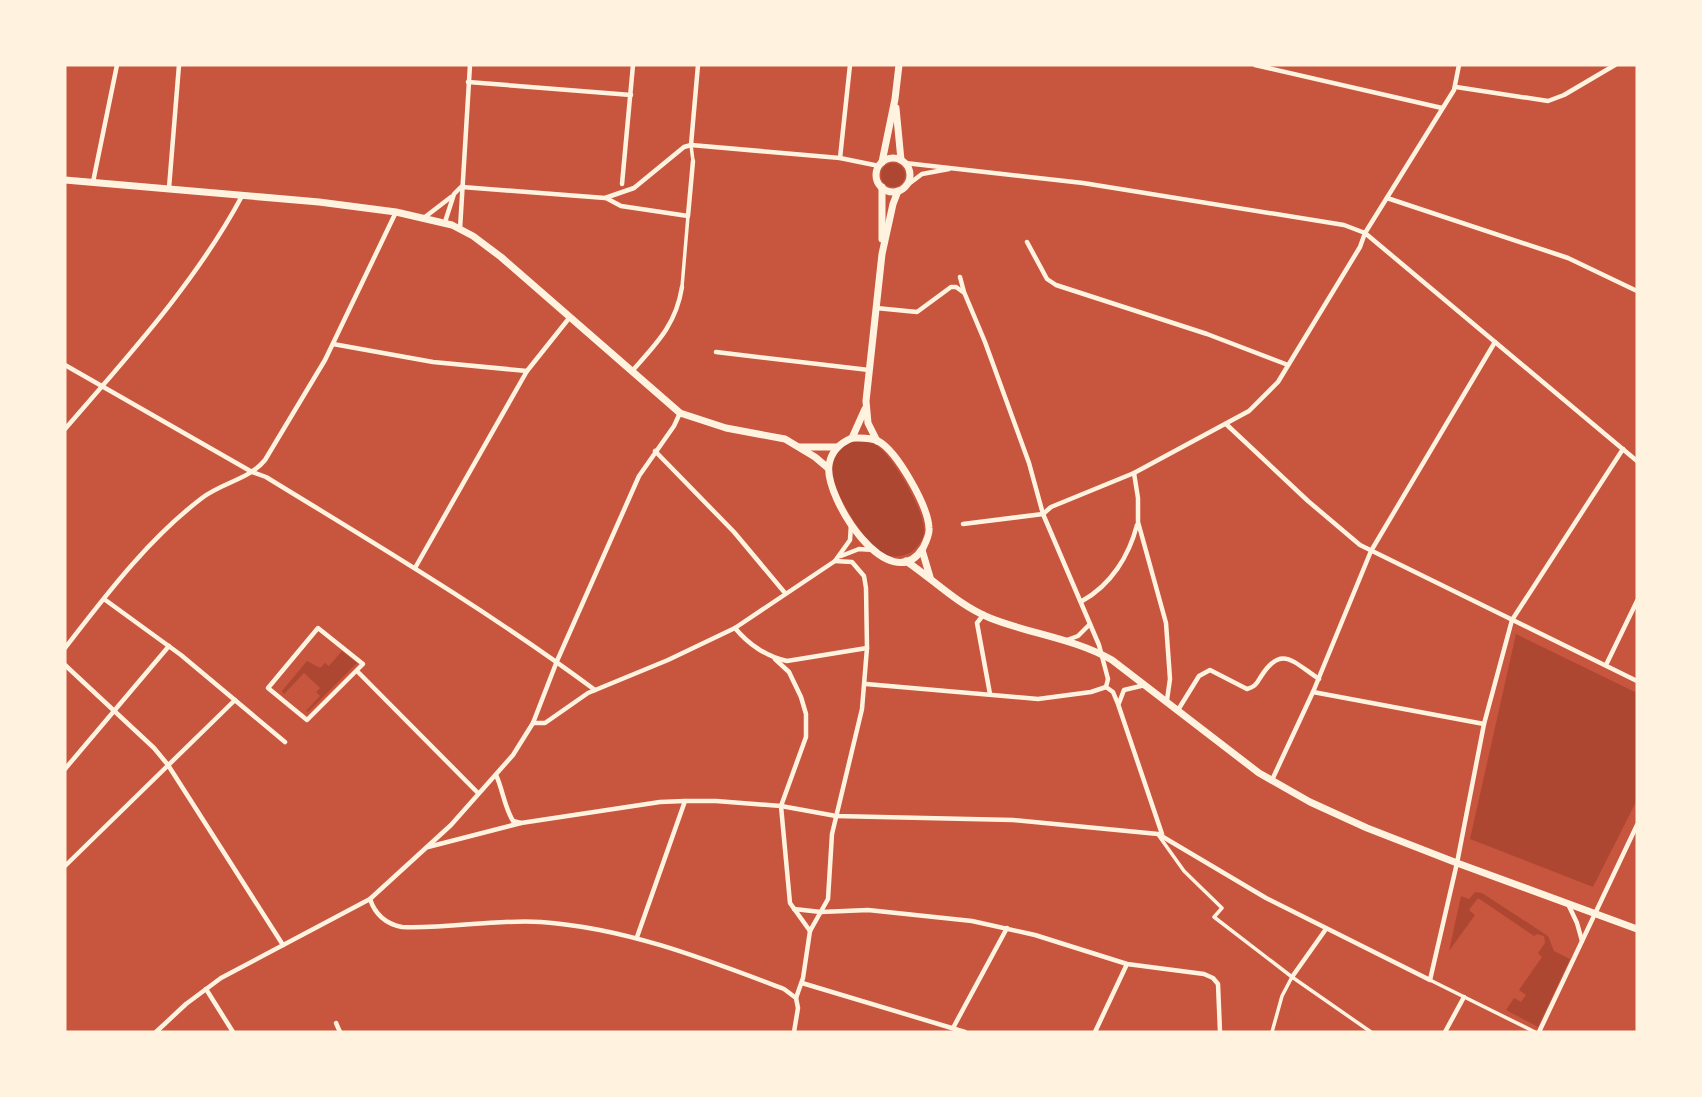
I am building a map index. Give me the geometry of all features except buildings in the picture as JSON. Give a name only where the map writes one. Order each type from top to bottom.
[{"type":"main road","points":[[882,254],[881,187],[876,177],[895,99],[899,65]]},
{"type":"main road","points":[[881,187],[891,192],[898,191],[906,186],[910,176],[903,161],[895,99]]},
{"type":"main road","points":[[880,165],[888,159],[903,161]]},
{"type":"main road","points":[[65,180],[396,212],[445,222],[460,229],[501,257],[680,413],[726,428],[785,439],[800,446],[828,468],[835,493],[862,540],[890,560],[906,561],[961,603],[984,614],[1101,654],[1167,701],[1244,763],[1310,802],[1367,828],[1457,863],[1637,929]]},
{"type":"main road","points":[[800,446],[837,447],[852,438],[865,408],[882,254],[898,191]]},
{"type":"main road","points":[[865,408],[868,423],[877,441],[890,452],[905,472],[922,504],[930,531],[922,550],[906,561]]},
{"type":"main road","points":[[852,438],[877,441]]},
{"type":"main road","points":[[828,468],[837,447]]},
{"type":"main road","points":[[922,550],[931,578]]},
{"type":"street","points":[[93,182],[117,65]]},
{"type":"street","points":[[169,188],[178,65]]},
{"type":"street","points":[[460,229],[470,65]]},
{"type":"street","points":[[622,184],[634,65]]},
{"type":"street","points":[[632,371],[669,328],[680,305],[693,161],[691,145],[698,65]]},
{"type":"street","points":[[840,158],[850,65]]},
{"type":"street","points":[[1255,65],[1443,108]]},
{"type":"street","points":[[963,524],[1043,514],[1051,507],[1134,473],[1249,411],[1278,382],[1360,247],[1365,233],[1456,87],[1459,65]]},
{"type":"street","points":[[1456,87],[1548,100],[1564,95],[1615,65]]},
{"type":"street","points":[[468,82],[631,95]]},
{"type":"street","points":[[605,198],[634,188],[684,147],[691,145],[840,158],[880,165]]},
{"type":"street","points":[[903,161],[1030,176],[1344,225],[1365,233],[1637,461]]},
{"type":"street","points":[[906,186],[922,174],[960,167]]},
{"type":"street","points":[[425,218],[462,187],[605,198],[621,206],[688,216]]},
{"type":"street","points":[[445,222],[454,194]]},
{"type":"street","points":[[65,429],[195,273],[243,196]]},
{"type":"street","points":[[1387,198],[1568,258],[1637,292]]},
{"type":"street","points":[[65,648],[133,564],[185,512],[222,485],[253,472],[265,460],[284,432],[333,344],[396,212]]},
{"type":"street","points":[[1027,242],[1047,279],[1056,285],[1207,334],[1288,365]]},
{"type":"street","points":[[960,277],[1029,463],[1043,514],[1091,623],[1108,679],[1107,687]]},
{"type":"street","points":[[876,308],[918,312],[951,287],[964,292]]},
{"type":"street","points":[[415,568],[527,371],[570,317]]},
{"type":"street","points":[[1272,780],[1319,679],[1371,551],[1494,342]]},
{"type":"street","points":[[333,344],[433,362],[527,371]]},
{"type":"street","points":[[716,352],[870,370]]},
{"type":"street","points":[[65,365],[266,477],[415,568],[557,661],[595,690]]},
{"type":"street","points":[[156,1032],[206,989],[257,957],[370,899],[451,825],[513,755],[533,723],[557,661],[639,477],[680,413]]},
{"type":"street","points":[[1226,424],[1345,535],[1371,551],[1637,681]]},
{"type":"street","points":[[1430,980],[1457,863],[1484,724],[1512,620],[1623,449]]},
{"type":"street","points":[[655,451],[734,532],[785,593]]},
{"type":"street","points":[[1082,601],[1100,589],[1118,567],[1133,541],[1138,522],[1134,473]]},
{"type":"street","points":[[1138,522],[1166,623],[1170,679],[1167,701]]},
{"type":"street","points":[[533,723],[545,723],[595,690],[735,628],[835,561],[851,535],[851,523]]},
{"type":"street","points":[[840,556],[859,549],[873,550]]},
{"type":"street","points":[[794,1032],[798,1008],[796,998],[802,983],[810,931],[828,899],[832,834],[866,684],[864,576],[852,562],[835,561]]},
{"type":"street","points":[[104,599],[169,646],[285,742]]},
{"type":"street","points":[[1606,665],[1637,601]]},
{"type":"street","points":[[984,614],[977,623],[990,694]]},
{"type":"street","points":[[1066,640],[1078,636],[1091,623]]},
{"type":"street","points":[[318,628],[363,664],[357,671],[307,720],[268,688],[318,628]]},
{"type":"street","points":[[735,628],[745,640],[775,659],[789,672],[801,697],[807,724],[802,751],[781,806],[788,894],[794,909],[810,931]]},
{"type":"street","points":[[65,769],[169,646]]},
{"type":"street","points":[[775,659],[799,660],[867,648]]},
{"type":"street","points":[[1178,710],[1199,676],[1210,670],[1247,689],[1256,685],[1270,662],[1285,658],[1319,679]]},
{"type":"street","points":[[65,666],[169,765],[283,946]]},
{"type":"street","points":[[357,671],[478,793]]},
{"type":"street","points":[[866,684],[1038,699],[1091,692],[1107,687]]},
{"type":"street","points":[[1118,704],[1124,690],[1145,685]]},
{"type":"street","points":[[1107,687],[1113,692],[1118,704],[1160,835],[1184,871],[1222,908],[1214,917],[1292,977],[1371,1032]]},
{"type":"street","points":[[1313,692],[1484,724]]},
{"type":"street","points":[[65,866],[234,700]]},
{"type":"street","points":[[496,774],[507,811],[513,821],[521,823]]},
{"type":"street","points":[[637,937],[685,801]]},
{"type":"street","points":[[428,847],[521,823],[660,802],[685,801],[781,806],[836,816],[1013,820],[1160,835],[1326,929],[1537,1032],[1637,825]]},
{"type":"street","points":[[370,899],[373,908],[386,922],[401,927],[540,922],[580,925],[637,937],[784,989],[796,998]]},
{"type":"street","points":[[1569,906],[1582,941]]},
{"type":"street","points":[[794,909],[821,912],[868,910],[972,920],[1127,964],[1204,974],[1218,984],[1220,1032]]},
{"type":"street","points":[[953,1028],[1007,928]]},
{"type":"street","points":[[1272,1032],[1282,996],[1326,929]]},
{"type":"street","points":[[1095,1032],[1127,964]]},
{"type":"street","points":[[802,983],[965,1032]]},
{"type":"street","points":[[206,989],[233,1032]]},
{"type":"street","points":[[1445,1032],[1464,997]]},
{"type":"street","points":[[336,1023],[340,1032]]},
{"type":"shaded area","points":[[893,163],[901,167],[905,175],[901,183],[893,187],[885,183],[881,175],[885,167]]},
{"type":"shaded area","points":[[855,441],[871,443],[883,451],[914,499],[924,533],[920,543],[910,553],[902,556],[883,554],[867,539],[842,501],[833,477],[834,458],[846,445]]},
{"type":"shaded area","points":[[1516,634],[1637,693],[1637,800],[1593,887],[1470,839]]},
{"type":"shaded area","points":[[342,651],[357,663],[308,712],[306,711],[320,696],[316,692],[320,688],[304,673],[284,694],[282,691],[307,661],[320,668],[325,663],[329,666]]},
{"type":"shaded area","points":[[1475,892],[1482,893],[1548,936],[1554,951],[1570,959],[1538,1027],[1506,1010],[1514,998],[1521,1002],[1526,995],[1519,990],[1542,957],[1538,953],[1545,943],[1544,936],[1534,936],[1478,898],[1469,910],[1475,915],[1449,951],[1461,896],[1469,899]]}]
